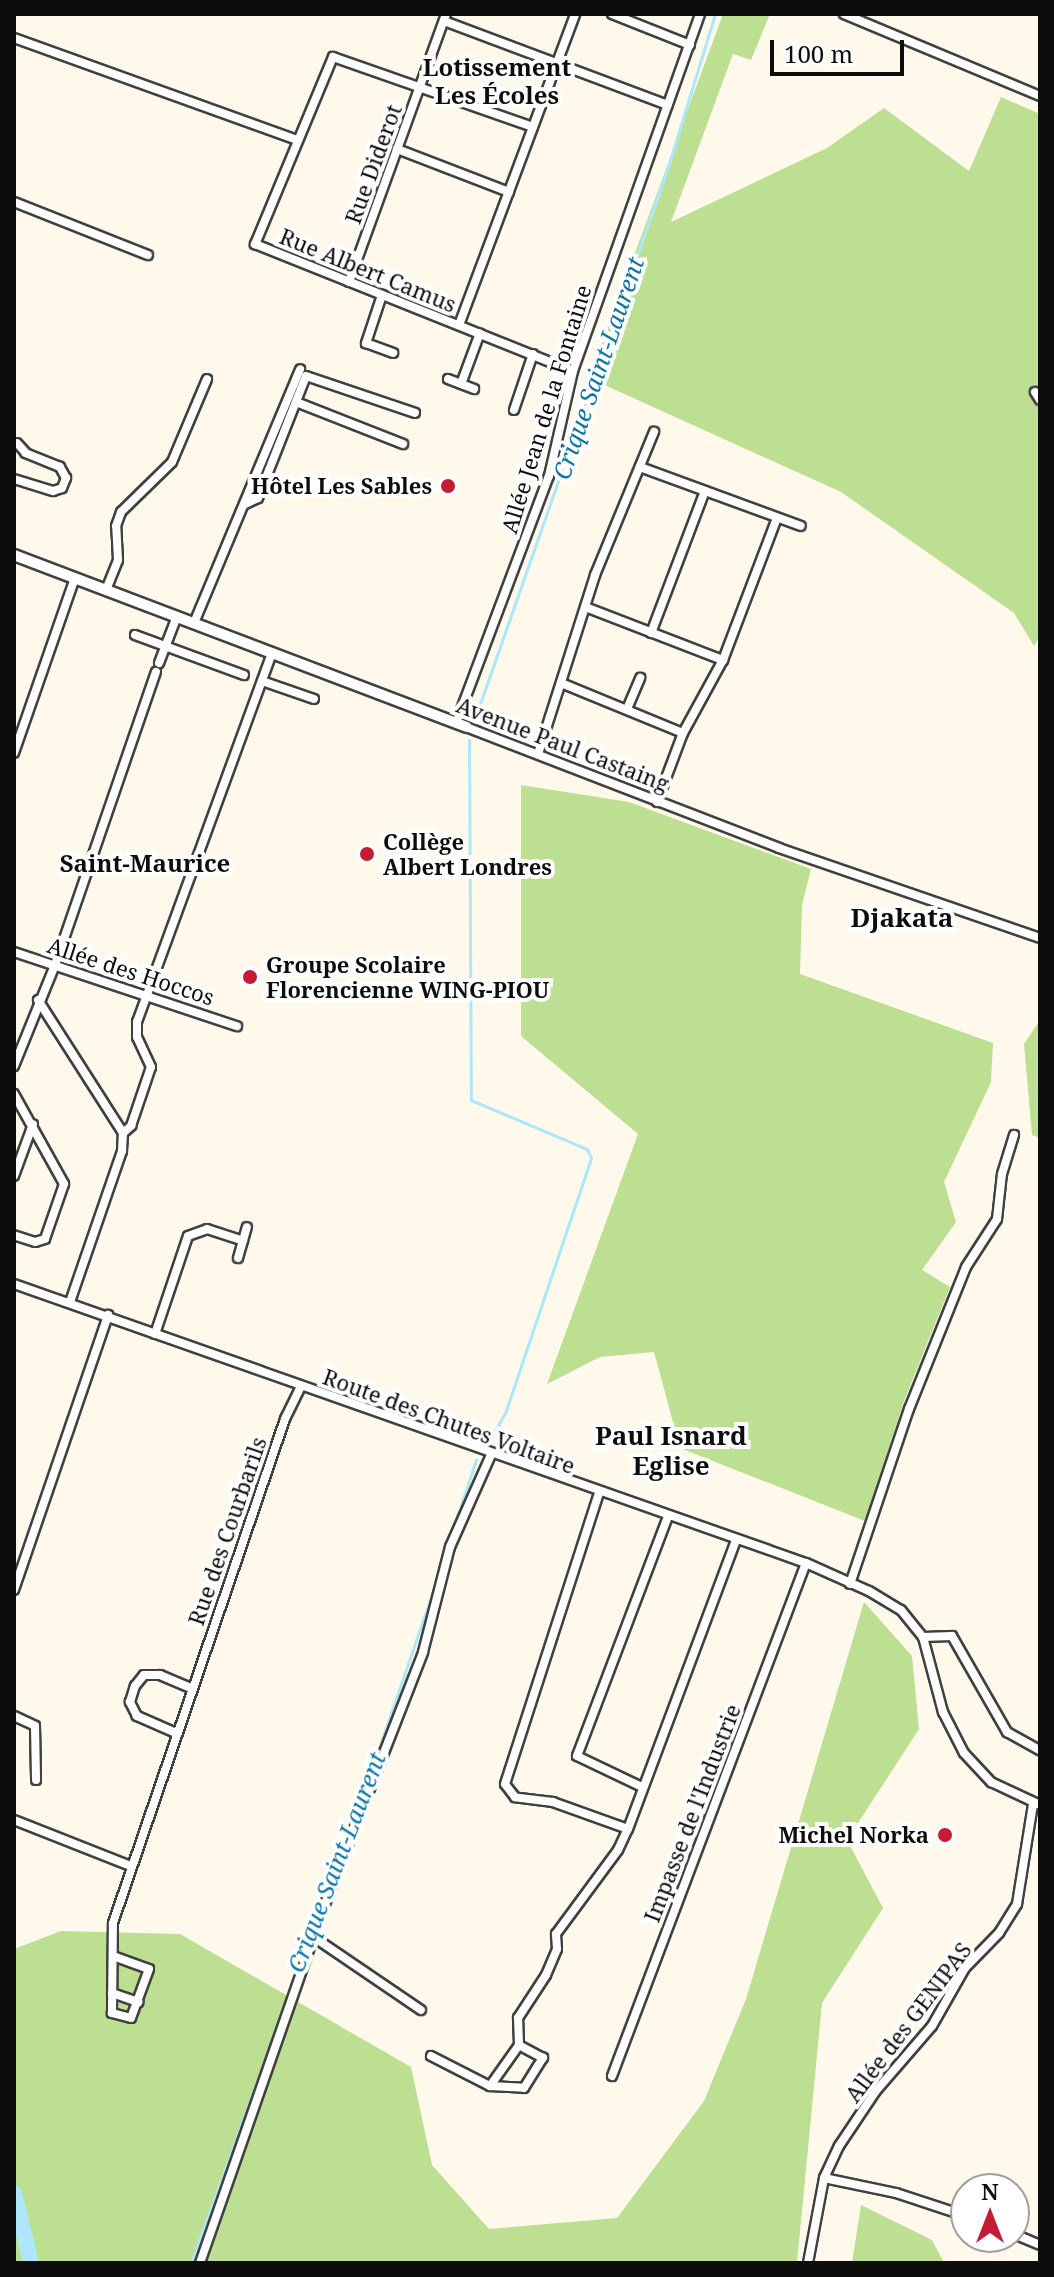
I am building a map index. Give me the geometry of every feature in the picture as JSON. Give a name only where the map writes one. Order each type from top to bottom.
[{"type":"street","points":[[459,325],[575,14]]},
{"type":"street","points":[[612,14],[690,45]]},
{"type":"street","name":"Allée Jean de la Fontaine","points":[[461,725],[549,476],[573,371],[700,14]]},
{"type":"street","points":[[844,14],[1040,96]]},
{"type":"street","points":[[445,18],[556,66],[668,105]]},
{"type":"street","name":"Rue Diderot","points":[[349,282],[445,18]]},
{"type":"street","points":[[14,38],[297,140],[333,57],[533,127]]},
{"type":"street","name":"Rue Albert Camus","points":[[297,140],[255,244],[573,371]]},
{"type":"street","points":[[397,149],[509,192]]},
{"type":"street","points":[[14,202],[148,255]]},
{"type":"street","points":[[382,295],[366,343],[393,353]]},
{"type":"street","points":[[461,384],[480,333]]},
{"type":"street","points":[[514,410],[533,354]]},
{"type":"street","points":[[194,623],[300,369]]},
{"type":"street","points":[[245,504],[258,498],[296,402],[311,374],[415,413]]},
{"type":"street","points":[[106,590],[118,560],[116,526],[121,512],[172,462],[207,379]]},
{"type":"street","points":[[448,379],[474,389]]},
{"type":"street","points":[[296,402],[403,444]]},
{"type":"street","points":[[538,754],[588,608],[595,575],[654,432]]},
{"type":"street","points":[[14,479],[53,491],[62,488],[66,478],[60,467],[26,453],[17,443]]},
{"type":"street","points":[[640,467],[801,526]]},
{"type":"street","points":[[651,633],[705,491]]},
{"type":"street","points":[[657,802],[683,733],[723,660],[777,518]]},
{"type":"street","name":"Avenue Paul Castaing","points":[[14,555],[657,802],[1040,938]]},
{"type":"street","points":[[14,753],[75,578]]},
{"type":"street","points":[[588,608],[723,660]]},
{"type":"street","points":[[14,1066],[38,1000],[55,965],[177,616]]},
{"type":"street","points":[[135,635],[244,675]]},
{"type":"street","points":[[123,1133],[131,1126],[151,1067],[137,1030],[272,653]]},
{"type":"street","points":[[627,709],[640,678]]},
{"type":"street","points":[[262,681],[314,699]]},
{"type":"street","points":[[561,683],[683,733]]},
{"type":"street","name":"Allée des Hoccos","points":[[14,952],[150,994],[237,1026]]},
{"type":"street","points":[[38,1000],[123,1133],[122,1151],[70,1302]]},
{"type":"street","points":[[14,1094],[64,1181],[64,1191],[45,1239],[38,1243],[14,1235]]},
{"type":"street","points":[[14,1176],[33,1124]]},
{"type":"street","points":[[850,1584],[909,1409],[966,1267],[997,1219],[1002,1174],[1014,1135]]},
{"type":"street","points":[[238,1258],[247,1227]]},
{"type":"street","points":[[155,1334],[188,1236],[207,1229],[243,1241]]},
{"type":"street","name":"Route des Chutes Voltaire","points":[[14,1284],[108,1315],[491,1455],[806,1563],[895,1605],[923,1637],[943,1712],[964,1753],[991,1782],[1036,1804]]},
{"type":"street","points":[[14,1590],[108,1315]]},
{"type":"street","name":"Rue des Courbarils","points":[[112,1993],[113,1923],[191,1688],[301,1386]]},
{"type":"street","points":[[200,2263],[315,1938],[423,1652],[454,1536],[491,1455]]},
{"type":"street","points":[[599,1493],[505,1784],[515,1797],[553,1802],[628,1829]]},
{"type":"street","points":[[642,1787],[577,1756],[668,1517]]},
{"type":"street","points":[[490,2086],[519,2045],[518,2018],[546,1975],[557,1949],[556,1934],[618,1850],[628,1829],[736,1540]]},
{"type":"street","name":"Impasse de l'Industrie","points":[[612,2076],[806,1563]]},
{"type":"street","points":[[923,1637],[952,1636],[1007,1732],[1040,1750]]},
{"type":"street","points":[[176,1733],[137,1716],[130,1702],[135,1686],[144,1675],[160,1675],[191,1688]]},
{"type":"street","points":[[14,1716],[35,1726],[36,1780]]},
{"type":"street","name":"Allée des GENIPAS","points":[[808,2263],[824,2178],[875,2092],[932,2026],[965,1968],[1011,1915],[1023,1888],[1036,1804]]},
{"type":"street","points":[[14,1820],[131,1866]]},
{"type":"street","points":[[315,1938],[421,2010]]},
{"type":"street","points":[[113,1956],[149,1969],[138,2002],[131,2018],[121,2019],[112,2013],[112,1993],[138,2002]]},
{"type":"street","points":[[431,2056],[490,2086],[524,2088],[543,2058],[519,2045]]},
{"type":"street","points":[[824,2178],[896,2193],[950,2211]]},
{"type":"green space","points":[[723,14],[770,14],[751,60],[733,54],[671,222],[827,148],[884,108],[969,171],[1001,97],[1040,114],[1040,636],[1034,646],[1014,613],[841,492],[589,378]]},
{"type":"green space","points":[[521,785],[629,802],[811,869],[802,905],[800,974],[993,1043],[991,1082],[944,1182],[956,1222],[922,1270],[950,1287],[904,1401],[865,1521],[680,1448],[654,1352],[600,1357],[547,1384],[638,1134],[521,1036]]},
{"type":"green space","points":[[1040,1020],[1040,1138],[1032,1135],[1024,1044]]},
{"type":"green space","points":[[864,1602],[912,1656],[919,1729],[847,1840],[883,1908],[822,2003],[797,2263],[14,2263],[14,1949],[61,1931],[180,1934],[411,2067],[432,2165],[489,2229],[617,2218],[704,2101],[746,1999]]},
{"type":"green space","points":[[861,2205],[932,2240],[944,2263],[852,2263]]},
{"type":"waterway","name":"Crique Saint-Laurent","points":[[474,721],[667,170],[715,14]]},
{"type":"waterway","name":"Crique Saint-Laurent","points":[[469,740],[471,1100],[587,1149],[591,1158],[506,1411],[489,1442]]},
{"type":"waterway","name":"Crique Saint-Laurent","points":[[448,1544],[476,1460]]},
{"type":"waterway","name":"Crique Saint-Laurent","points":[[358,1809],[439,1574]]},
{"type":"waterway","name":"Crique Saint-Laurent","points":[[191,2263],[330,1879]]},
{"type":"waterway","points":[[14,2193],[31,2263]]},
{"type":"place","name":"Hôtel Les Sables","points":[[448,486]]},
{"type":"place","name":"Collège Albert Londres","points":[[367,854]]},
{"type":"place","name":"Groupe Scolaire Florencienne WING-PIOU","points":[[250,977]]},
{"type":"place","name":"Michel Norka","points":[[945,1835]]},
{"type":"district","name":"Lotissement Les Écoles","points":[[497,81]]},
{"type":"district","name":"Saint-Maurice","points":[[145,863]]},
{"type":"district","name":"Djakata","points":[[902,918]]},
{"type":"district","name":"Paul Isnard Eglise","points":[[671,1451]]}]
